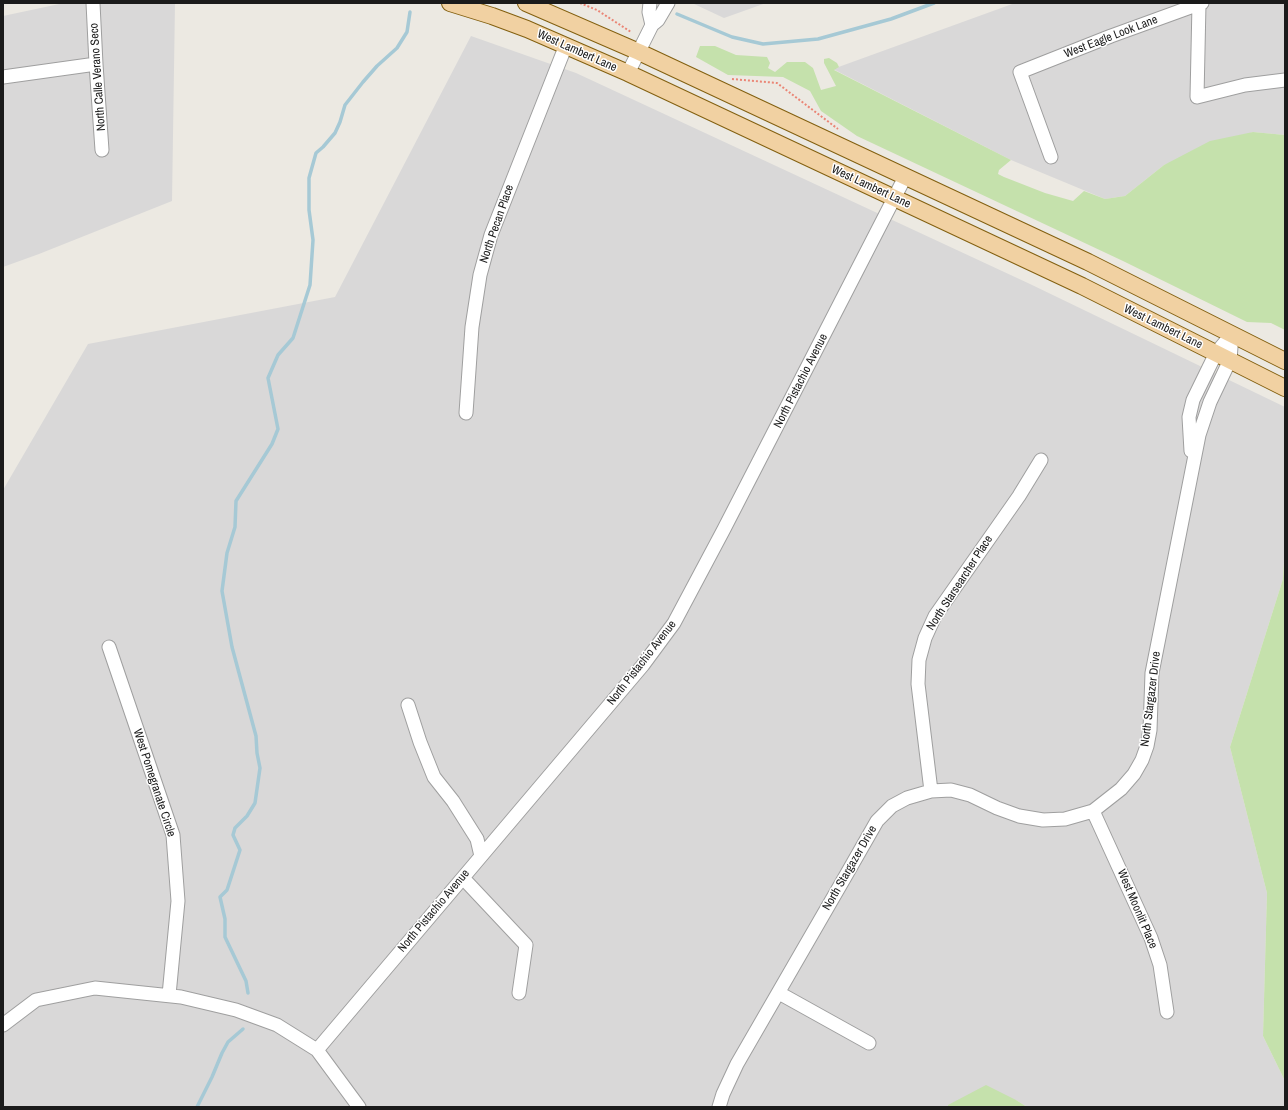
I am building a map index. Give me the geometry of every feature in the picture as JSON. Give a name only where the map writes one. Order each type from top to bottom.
[{"type":"main road","name":"West Lambert Lane","points":[[450,3],[492,16],[566,45],[628,73],[1082,286],[1285,388]]},
{"type":"main road","name":"West Lambert Lane","points":[[526,3],[638,52],[1088,262],[1285,361]]},
{"type":"street","name":"North Calle Verano Seco","points":[[93,3],[102,150]]},
{"type":"street","points":[[650,3],[649,12],[652,25]]},
{"type":"street","points":[[628,73],[652,25],[658,20],[668,3]]},
{"type":"street","points":[[1201,4],[1197,97],[1245,85],[1285,80]]},
{"type":"street","name":"West Eagle Look Lane","points":[[1052,157],[1020,72],[1111,36],[1201,4]]},
{"type":"street","name":"North Pecan Place","points":[[466,413],[472,327],[480,275],[491,235],[566,45]]},
{"type":"street","points":[[3,77],[96,64]]},
{"type":"street","name":"North Pistachio Avenue","points":[[317,1050],[643,665],[674,623],[895,199],[905,177]]},
{"type":"street","name":"North Stargazer Drive","points":[[719,1107],[723,1094],[737,1064],[877,821],[892,806],[907,798],[931,791],[951,790],[970,795],[997,808],[1019,816],[1043,820],[1065,819],[1093,811],[1121,789],[1134,774],[1142,760],[1147,746],[1150,730],[1152,673],[1193,466],[1189,428],[1190,408],[1223,356],[1232,334]]},
{"type":"street","name":"North Starsearcher Place","points":[[931,791],[918,684],[919,660],[925,638],[935,616],[1019,496],[1042,460]]},
{"type":"street","name":"West Pomegranate Circle","points":[[108,647],[173,835],[178,902],[169,995]]},
{"type":"street","points":[[408,705],[420,742],[434,777],[453,801],[477,839],[481,856]]},
{"type":"street","name":"West Moonlit Place","points":[[1093,811],[1152,938],[1160,965],[1167,1012]]},
{"type":"street","points":[[463,878],[526,945],[519,992]]},
{"type":"street","points":[[3,1025],[36,1000],[95,988],[169,995],[236,1010],[277,1025],[317,1050],[359,1107]]},
{"type":"street","points":[[779,993],[869,1043]]},
{"type":"path","points":[[580,3],[597,10],[631,32]]},
{"type":"path","points":[[730,79],[777,83]]},
{"type":"shaded area","points":[[64,3],[175,3],[172,201],[3,267],[3,16]]},
{"type":"shaded area","points":[[692,3],[766,3],[724,18]]},
{"type":"shaded area","points":[[1015,3],[1285,3],[1285,135],[1253,132],[1164,165],[1125,196],[1105,199],[1011,160],[833,69]]},
{"type":"shaded area","points":[[471,36],[576,73],[1030,284],[1285,407],[1285,546],[1283,579],[1230,747],[1267,893],[1263,1036],[1285,1081],[1285,1107],[1027,1107],[1016,1100],[948,1105],[948,1107],[3,1107],[3,490],[88,344],[335,297]]},
{"type":"green space","points":[[700,46],[715,46],[736,55],[767,57],[770,63],[768,68],[775,72],[787,62],[805,62],[813,68],[821,90],[836,86],[824,63],[824,59],[829,58],[837,63],[839,67],[834,70],[1011,160],[999,170],[998,174],[1045,193],[1073,201],[1084,191],[1105,199],[1125,196],[1164,165],[1210,141],[1253,132],[1285,135],[1285,330],[1271,323],[1247,322],[1123,261],[857,136],[821,111],[810,91],[783,77],[728,75],[696,57]]},
{"type":"green space","points":[[1285,546],[1285,1081],[1263,1036],[1267,893],[1230,747],[1283,579]]},
{"type":"green space","points":[[986,1085],[1027,1107],[948,1107],[948,1105]]},
{"type":"waterway","points":[[677,14],[732,37],[763,44],[818,39],[891,19],[934,3]]},
{"type":"waterway","points":[[248,993],[246,981],[225,937],[225,919],[220,897],[227,890],[240,850],[233,835],[235,828],[247,816],[255,803],[260,768],[256,736],[232,647],[222,591],[227,553],[235,527],[236,501],[272,444],[278,429],[268,378],[278,355],[293,338],[310,285],[313,240],[309,210],[309,178],[316,153],[335,133],[345,105],[377,66],[397,48],[407,32],[410,12]]},
{"type":"waterway","points":[[197,1107],[228,1042],[243,1029]]}]
